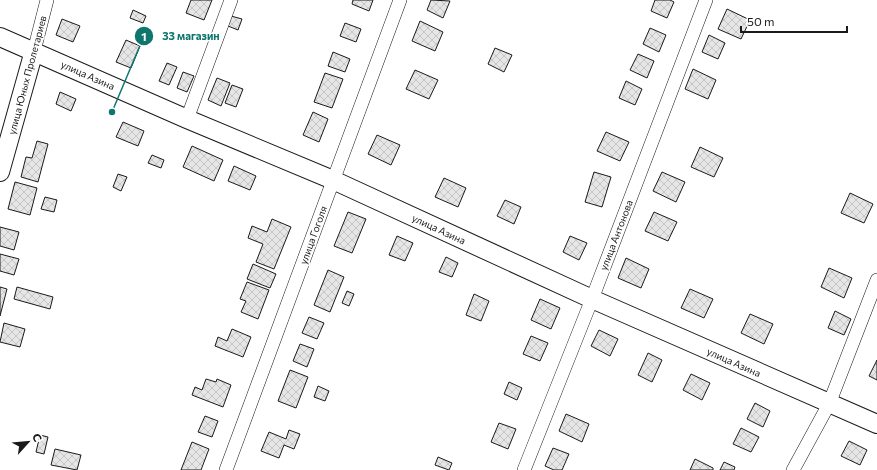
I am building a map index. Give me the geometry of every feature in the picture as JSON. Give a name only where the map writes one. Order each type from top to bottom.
[{"type":"main road","name":"улица Азина","points":[[0,37],[34,50],[187,120],[333,180],[592,299],[828,404],[877,424]]},
{"type":"main road","name":"улица Юных Пролетариев","points":[[0,172],[34,50]]},
{"type":"street","name":"улица Юных Пролетариев","points":[[34,50],[47,0]]},
{"type":"street","points":[[187,120],[231,0]]},
{"type":"street","name":"улица Гоголя","points":[[226,470],[400,0]]},
{"type":"street","name":"улица Антонова","points":[[524,470],[592,299],[706,0]]},
{"type":"street","points":[[793,470],[828,404],[877,280]]},
{"type":"building","points":[[191,0],[212,0],[204,20],[186,13]]},
{"type":"building","points":[[353,0],[373,0],[369,11],[352,4]]},
{"type":"building","points":[[431,0],[450,1],[443,18],[427,10]]},
{"type":"building","points":[[655,0],[670,0],[674,2],[667,18],[651,11]]},
{"type":"building","points":[[727,9],[750,20],[741,39],[718,29]]},
{"type":"building","points":[[133,10],[146,16],[143,23],[130,18]]},
{"type":"building","points":[[231,16],[242,19],[238,30],[228,26]]},
{"type":"building","points":[[62,19],[80,26],[73,42],[56,35]]},
{"type":"building","points":[[420,21],[443,32],[435,51],[412,41]]},
{"type":"building","points":[[345,23],[361,29],[356,42],[340,36]]},
{"type":"building","points":[[650,28],[666,35],[659,52],[643,44]]},
{"type":"building","points":[[709,35],[725,43],[718,59],[702,52]]},
{"type":"building","points":[[126,40],[140,46],[131,68],[116,62]]},
{"type":"building","points":[[495,48],[512,55],[504,72],[488,64]]},
{"type":"building","points":[[333,52],[350,59],[345,72],[328,66]]},
{"type":"building","points":[[638,54],[654,61],[647,78],[630,70]]},
{"type":"building","points":[[167,63],[177,67],[169,85],[159,81]]},
{"type":"building","points":[[693,69],[716,80],[708,99],[685,89]]},
{"type":"building","points":[[415,70],[438,80],[429,99],[406,89]]},
{"type":"building","points":[[183,72],[194,76],[187,92],[177,88]]},
{"type":"building","points":[[325,73],[343,79],[332,108],[314,102]]},
{"type":"building","points":[[217,78],[230,83],[221,106],[208,100]]},
{"type":"building","points":[[626,81],[642,89],[635,105],[619,98]]},
{"type":"building","points":[[232,85],[243,89],[236,107],[225,103]]},
{"type":"building","points":[[60,92],[76,99],[71,111],[56,104]]},
{"type":"building","points":[[313,112],[328,119],[319,142],[303,135]]},
{"type":"building","points":[[123,122],[144,131],[138,146],[116,137]]},
{"type":"building","points":[[606,132],[629,142],[620,161],[597,151]]},
{"type":"building","points":[[377,135],[400,145],[391,165],[368,154]]},
{"type":"building","points":[[37,141],[48,144],[38,182],[21,177],[26,157],[32,158]]},
{"type":"building","points":[[192,146],[223,160],[214,181],[183,167]]},
{"type":"building","points":[[700,147],[723,158],[714,177],[691,167]]},
{"type":"building","points":[[152,155],[164,160],[161,168],[148,163]]},
{"type":"building","points":[[234,166],[256,176],[250,190],[228,181]]},
{"type":"building","points":[[594,172],[611,177],[602,207],[585,202]]},
{"type":"building","points":[[662,172],[685,182],[676,202],[653,191]]},
{"type":"building","points":[[118,174],[127,177],[121,191],[113,187]]},
{"type":"building","points":[[444,178],[466,188],[458,207],[435,197]]},
{"type":"building","points":[[15,182],[37,188],[30,215],[8,209]]},
{"type":"building","points":[[850,193],[873,204],[864,223],[841,213]]},
{"type":"building","points":[[45,197],[57,200],[54,212],[41,209]]},
{"type":"building","points":[[505,200],[521,207],[514,224],[497,216]]},
{"type":"building","points":[[348,212],[366,219],[352,253],[334,246]]},
{"type":"building","points":[[654,212],[677,222],[668,241],[645,231]]},
{"type":"building","points":[[272,219],[291,227],[274,269],[256,262],[263,244],[248,238],[252,226],[267,232]]},
{"type":"building","points":[[0,227],[19,232],[14,250],[0,246]]},
{"type":"building","points":[[397,236],[413,243],[405,261],[389,255]]},
{"type":"building","points":[[570,236],[587,243],[579,260],[563,252]]},
{"type":"building","points":[[0,254],[19,259],[14,275],[0,271]]},
{"type":"building","points":[[446,257],[458,263],[452,277],[439,272]]},
{"type":"building","points":[[626,258],[649,269],[641,288],[618,278]]},
{"type":"building","points":[[253,264],[276,274],[270,288],[247,279]]},
{"type":"building","points":[[829,268],[852,278],[844,298],[821,287]]},
{"type":"building","points":[[328,270],[344,277],[330,312],[314,305]]},
{"type":"building","points":[[247,282],[269,290],[258,319],[241,312],[246,301],[240,299]]},
{"type":"building","points":[[0,287],[7,289],[0,316]]},
{"type":"building","points":[[17,287],[53,297],[50,309],[14,299]]},
{"type":"building","points":[[690,289],[713,299],[704,318],[681,308]]},
{"type":"building","points":[[347,291],[354,294],[349,306],[342,303]]},
{"type":"building","points":[[474,294],[489,301],[481,321],[466,315]]},
{"type":"building","points":[[540,299],[560,308],[551,329],[531,320]]},
{"type":"building","points":[[835,311],[851,319],[844,335],[828,328]]},
{"type":"building","points":[[750,314],[773,324],[764,344],[741,333]]},
{"type":"building","points":[[309,317],[324,323],[317,339],[302,333]]},
{"type":"building","points":[[4,323],[25,329],[20,347],[0,342]]},
{"type":"building","points":[[232,329],[251,337],[243,357],[215,346],[218,337],[227,341]]},
{"type":"building","points":[[599,330],[618,339],[610,356],[591,346]]},
{"type":"building","points":[[531,336],[548,343],[540,361],[523,354]]},
{"type":"building","points":[[300,344],[314,349],[307,367],[293,361]]},
{"type":"building","points":[[648,353],[662,360],[652,382],[638,375]]},
{"type":"building","points":[[877,360],[877,380],[869,376]]},
{"type":"building","points":[[290,370],[308,377],[296,408],[278,401]]},
{"type":"building","points":[[691,374],[710,383],[702,400],[683,390]]},
{"type":"building","points":[[206,379],[216,382],[217,379],[231,385],[223,407],[192,395],[195,387],[202,390]]},
{"type":"building","points":[[509,382],[522,388],[517,400],[504,394]]},
{"type":"building","points":[[318,386],[329,391],[325,401],[314,397]]},
{"type":"building","points":[[755,403],[770,411],[763,427],[747,419]]},
{"type":"building","points":[[566,414],[589,424],[582,442],[559,431]]},
{"type":"building","points":[[205,416],[218,421],[212,437],[198,432]]},
{"type":"building","points":[[499,423],[516,429],[508,449],[491,442]]},
{"type":"building","points":[[741,428],[759,437],[751,452],[733,444]]},
{"type":"building","points":[[289,430],[300,434],[294,449],[284,445],[279,458],[261,451],[269,432],[286,439]]},
{"type":"building","points":[[40,435],[48,437],[44,454],[36,452]]},
{"type":"building","points":[[849,441],[867,450],[860,465],[841,456]]},
{"type":"building","points":[[192,442],[209,449],[201,470],[181,470]]},
{"type":"building","points":[[553,448],[569,454],[562,470],[554,470],[545,466]]},
{"type":"building","points":[[55,449],[81,455],[77,470],[51,465]]},
{"type":"building","points":[[438,457],[452,463],[449,470],[435,465]]},
{"type":"building","points":[[695,459],[713,468],[713,470],[690,470]]},
{"type":"building","points":[[724,462],[735,467],[734,470],[720,470]]},
{"type":"place","name":"33 магазин","points":[[112,112]]}]
